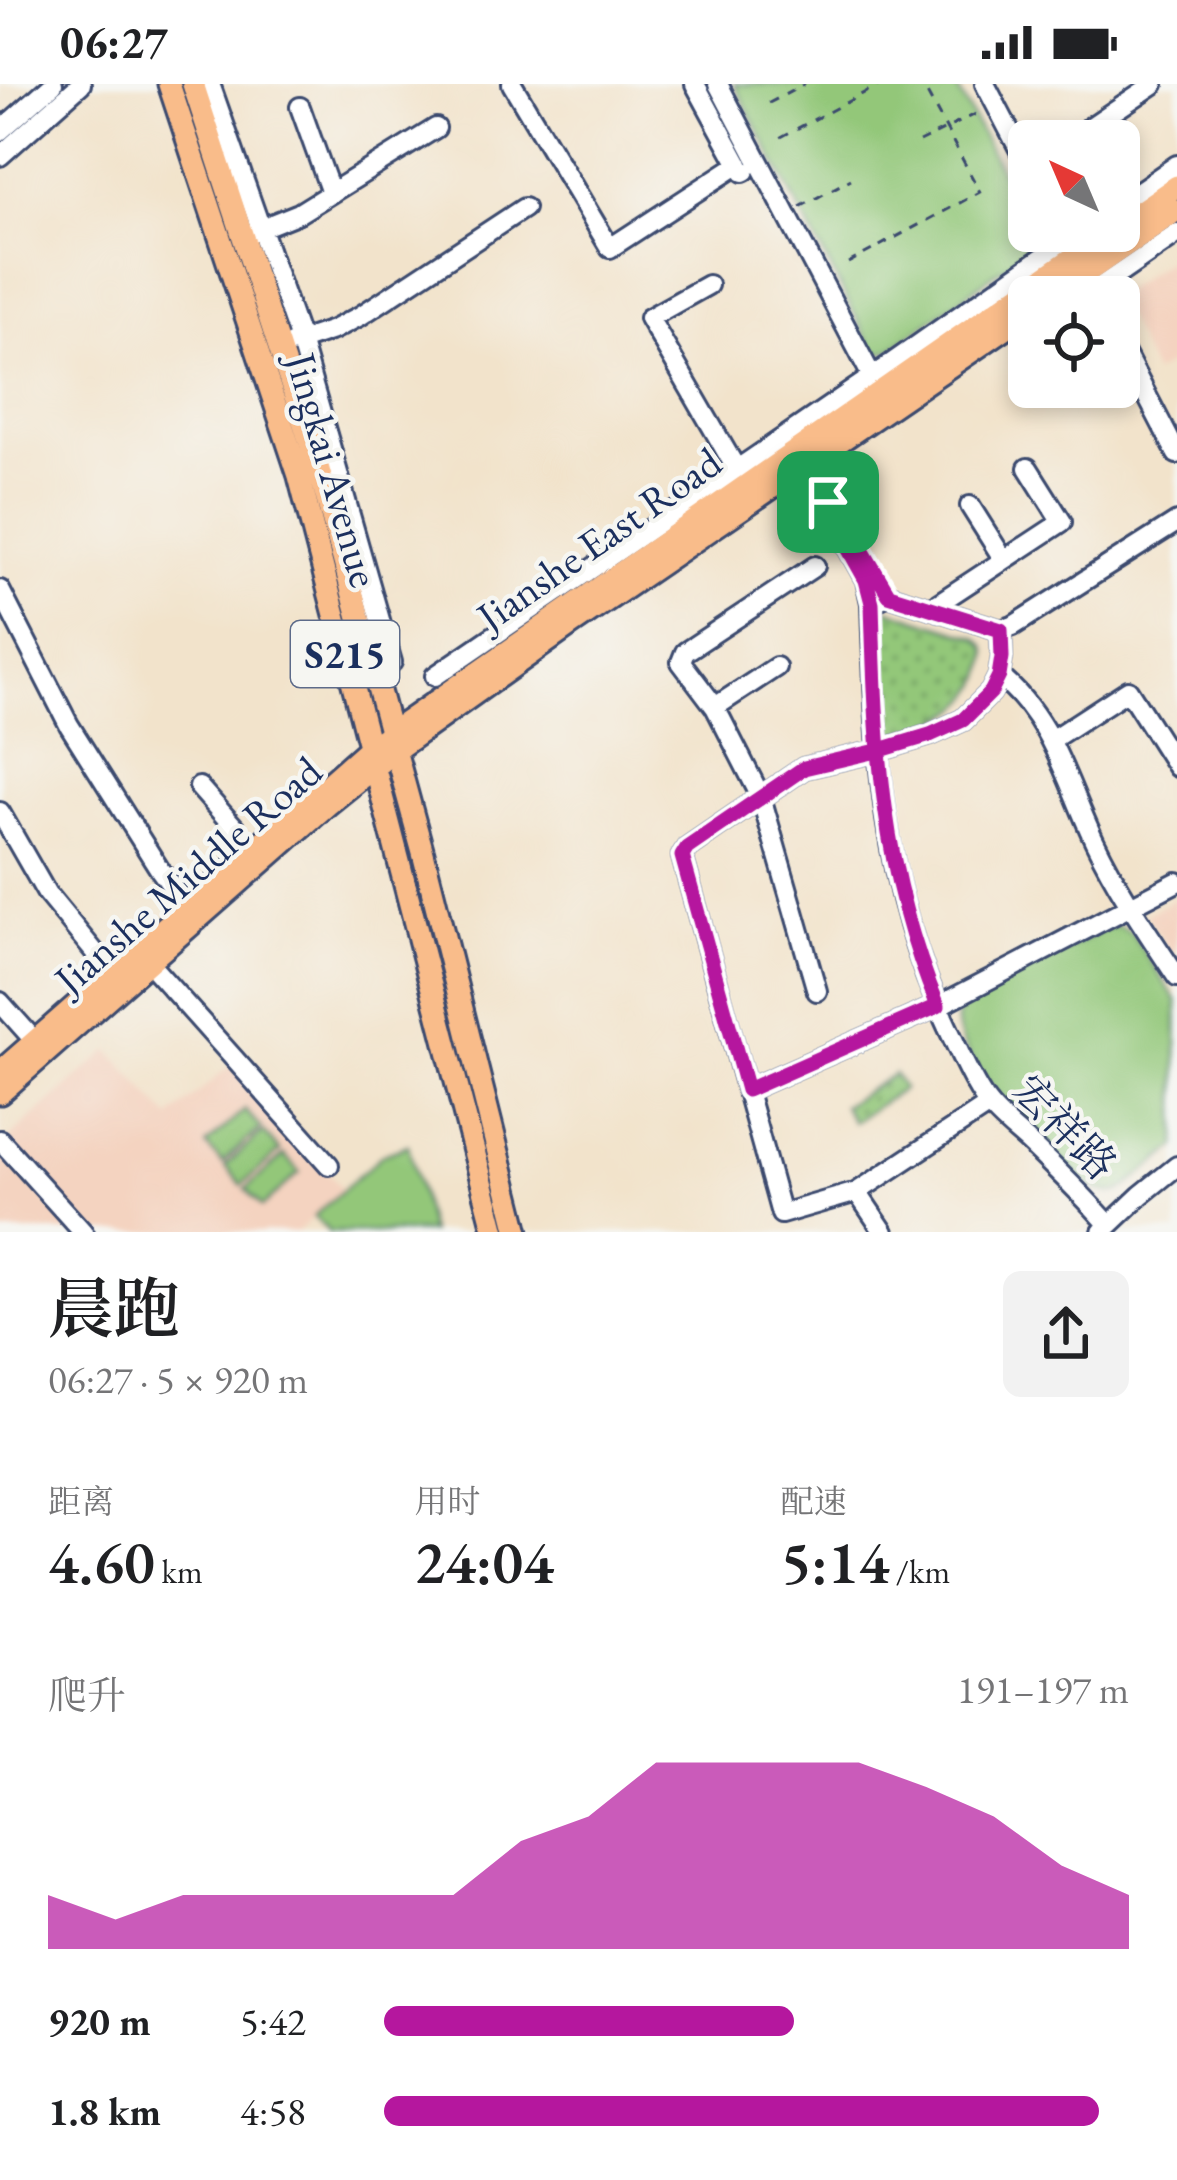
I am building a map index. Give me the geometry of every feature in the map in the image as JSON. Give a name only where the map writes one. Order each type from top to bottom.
[{"type":"main road","name":"Jingkai Avenue","points":[[169,84],[299,476],[495,1232]]},
{"type":"main road","name":"Jingkai Avenue","points":[[193,84],[253,232],[290,344],[518,1232]]},
{"type":"main road","points":[[1140,212],[1177,186]]},
{"type":"main road","name":"Jianshe East Road","points":[[372,757],[876,384],[1177,210]]},
{"type":"main road","name":"Jianshe East Road","points":[[392,742],[519,661],[1008,326]]},
{"type":"main road","name":"Jianshe Middle Road","points":[[0,1093],[111,972],[372,757]]},
{"type":"main road","name":"Jianshe Middle Road","points":[[0,1072],[147,962],[372,757]]},
{"type":"street","points":[[0,131],[53,84]]},
{"type":"street","points":[[0,156],[81,84]]},
{"type":"street","points":[[210,84],[253,232],[299,213],[436,128]]},
{"type":"street","points":[[512,84],[610,248],[739,164]]},
{"type":"street","points":[[694,84],[743,172],[760,164]]},
{"type":"street","points":[[435,676],[737,470],[876,384],[718,84]]},
{"type":"street","points":[[985,84],[1008,127]]},
{"type":"street","points":[[1101,120],[1154,84]]},
{"type":"street","points":[[300,107],[332,193]]},
{"type":"street","points":[[1140,191],[1177,165]]},
{"type":"street","points":[[392,662],[290,344],[360,316],[524,208]]},
{"type":"street","points":[[1080,265],[1177,234]]},
{"type":"street","points":[[708,285],[649,318],[737,470]]},
{"type":"street","points":[[1140,383],[1177,454]]},
{"type":"street","name":"宏祥路","points":[[804,465],[880,599],[877,751],[888,842],[910,933],[938,1006],[988,1105],[1072,1185],[1105,1228]]},
{"type":"street","points":[[931,608],[1062,522],[1028,468]]},
{"type":"street","points":[[970,506],[1004,560]]},
{"type":"street","points":[[880,599],[931,608],[1001,630],[1177,522]]},
{"type":"street","points":[[814,566],[681,656],[681,662],[715,707],[761,797],[817,991]]},
{"type":"street","points":[[0,590],[69,725],[186,906]]},
{"type":"street","points":[[988,1105],[856,1192],[784,1223],[682,856],[804,768],[930,735],[963,720],[991,692],[999,676],[1001,630]]},
{"type":"street","points":[[715,707],[776,668]]},
{"type":"street","points":[[999,676],[1028,704],[1052,740],[1093,838],[1177,977]]},
{"type":"street","points":[[1052,740],[1128,690],[1177,767]]},
{"type":"street","points":[[200,787],[236,829]]},
{"type":"street","points":[[0,812],[47,894],[111,972]]},
{"type":"street","points":[[747,1090],[938,1006],[1177,881]]},
{"type":"street","points":[[147,962],[328,1166]]},
{"type":"street","points":[[0,1002],[39,1047]]},
{"type":"street","points":[[0,1140],[83,1232]]},
{"type":"street","points":[[1105,1228],[1174,1175]]},
{"type":"street","points":[[856,1192],[884,1232]]},
{"type":"path","points":[[769,103],[806,84]]},
{"type":"path","points":[[782,137],[881,84]]},
{"type":"path","points":[[848,263],[980,192],[922,84]]},
{"type":"path","points":[[919,142],[996,104]]},
{"type":"path","points":[[787,214],[851,179]]},
{"type":"shaded area","points":[[1177,254],[1177,360],[1153,373],[1140,347],[1140,279]]},
{"type":"shaded area","points":[[1177,898],[1177,951],[1170,951],[1146,915]]},
{"type":"shaded area","points":[[109,1050],[170,1118],[232,1064],[343,1190],[297,1232],[90,1232],[8,1139]]},
{"type":"shaded area","points":[[0,1152],[73,1232],[0,1232]]},
{"type":"green space","points":[[734,84],[955,84],[1008,184],[1008,252],[1025,252],[889,351],[873,350]]},
{"type":"green space","points":[[890,610],[976,637],[988,655],[979,684],[961,707],[936,722],[893,735],[884,728],[879,616]]},
{"type":"green space","points":[[1111,926],[1131,932],[1177,1001],[1177,1147],[1120,1192],[1110,1193],[1063,1164],[1013,1114],[972,1060],[957,1018],[975,997]]},
{"type":"green space","points":[[894,1074],[903,1089],[853,1122],[843,1106]]},
{"type":"green space","points":[[245,1110],[261,1128],[222,1163],[206,1145]]},
{"type":"green space","points":[[263,1132],[280,1151],[242,1185],[225,1166]]},
{"type":"green space","points":[[408,1145],[430,1232],[329,1232],[314,1216],[383,1154]]},
{"type":"green space","points":[[284,1155],[300,1172],[262,1207],[246,1189]]},
{"type":"route","points":[[828,502],[828,512],[866,580],[872,603],[877,751],[888,842],[910,933],[938,1006],[747,1090],[682,856],[804,768],[877,751],[963,720],[991,692],[1002,657],[1001,630],[889,595],[836,506],[828,502]]}]
